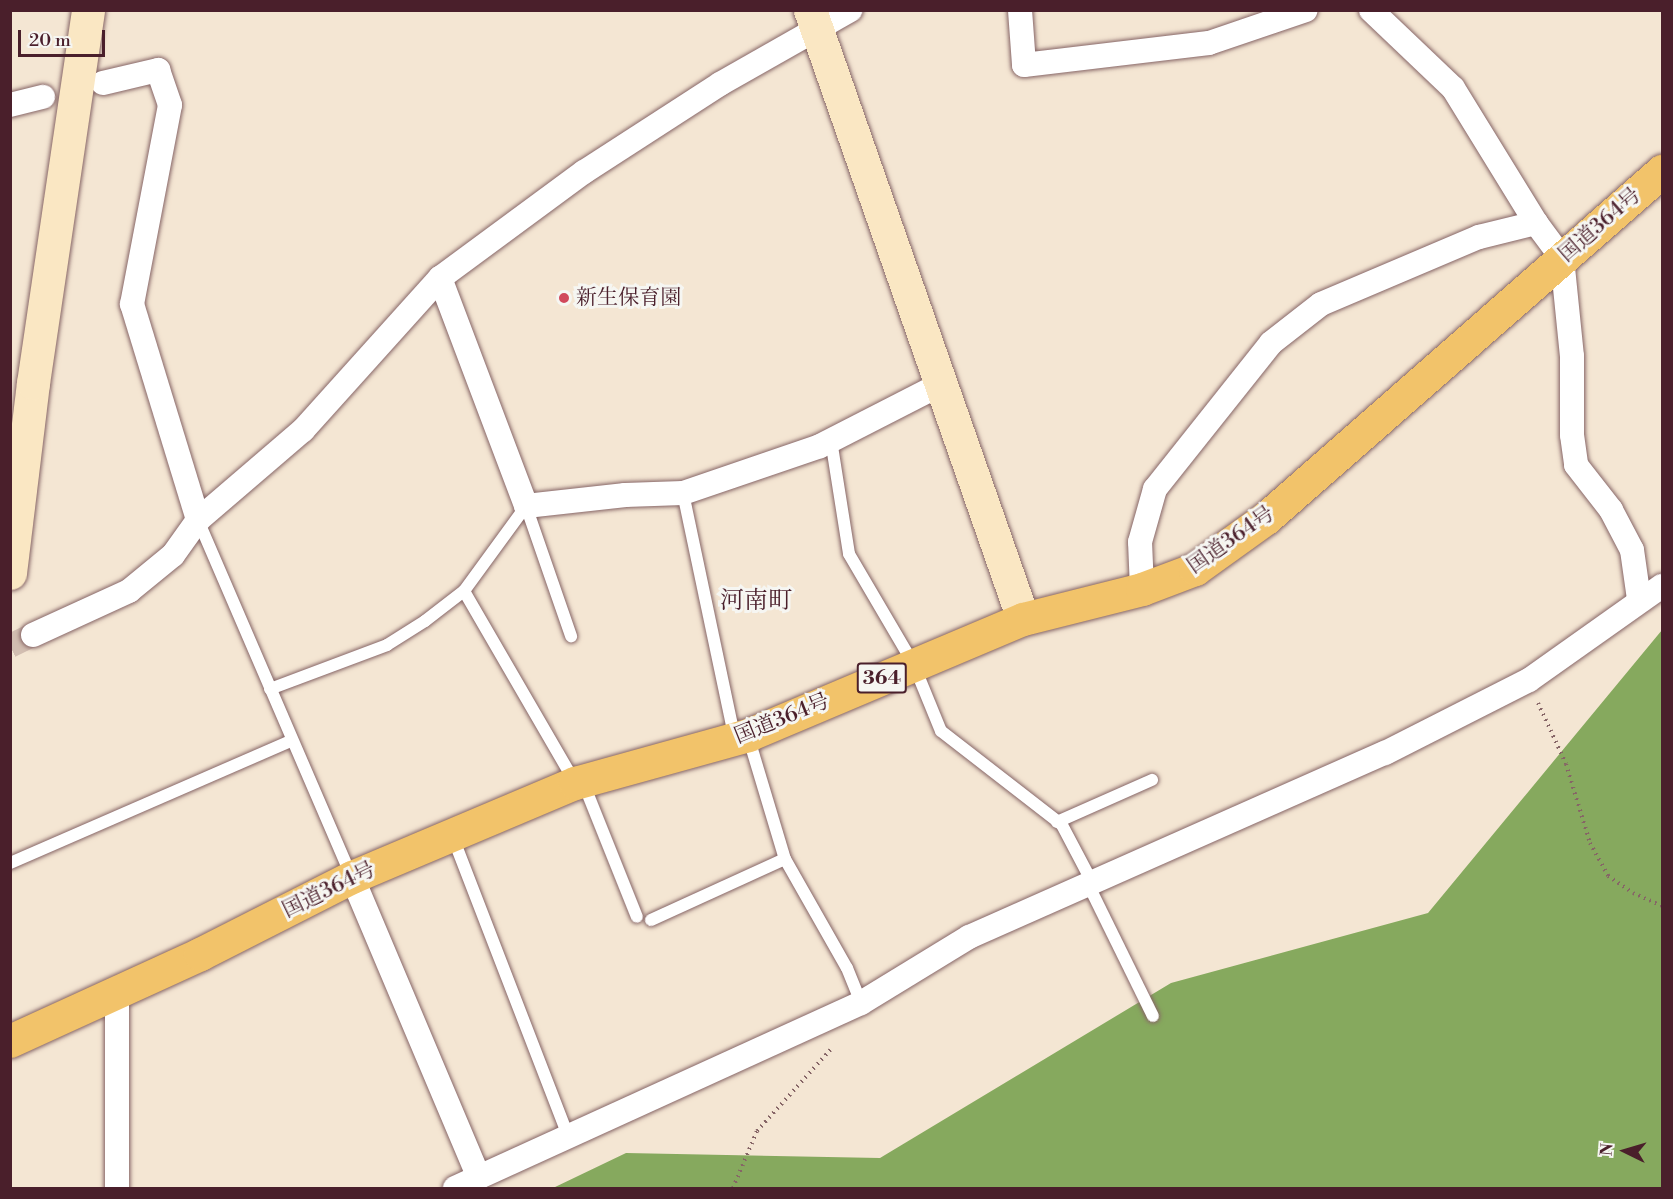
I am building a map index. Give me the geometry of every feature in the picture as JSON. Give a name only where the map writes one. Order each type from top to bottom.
[{"type":"highway","name":"国道364号","points":[[10,1041],[117,993],[352,877],[578,782],[741,737],[1023,619],[1142,590],[1195,569],[1266,518],[1662,171]]},
{"type":"street","points":[[10,573],[33,383],[88,10]]},
{"type":"street","points":[[33,635],[129,591],[173,555],[198,520],[303,430],[440,278],[584,172],[720,84],[813,20],[850,10]]},
{"type":"street","points":[[1020,10],[1024,65],[1209,43],[1306,10]]},
{"type":"street","points":[[1371,10],[1454,88],[1536,223],[1562,258],[1572,356],[1572,435],[1576,465],[1611,510],[1632,550],[1640,599]]},
{"type":"street","points":[[813,20],[939,385],[1023,619]]},
{"type":"street","points":[[103,83],[158,70],[170,105],[132,304],[198,520]]},
{"type":"street","points":[[10,105],[43,97]]},
{"type":"street","points":[[1142,590],[1140,542],[1155,489],[1271,343],[1321,304],[1479,237],[1536,223]]},
{"type":"street","points":[[440,278],[526,506],[625,495],[683,494],[831,440],[939,385]]},
{"type":"street","points":[[454,1188],[861,1003],[969,937],[1385,753],[1529,680],[1640,599],[1662,586]]},
{"type":"street","points":[[352,877],[479,1177]]},
{"type":"street","points":[[117,993],[117,1188]]},
{"type":"lane","points":[[831,440],[849,554],[914,665],[941,731],[1057,822],[1090,883],[1153,1016]]},
{"type":"lane","points":[[683,494],[741,737],[785,859],[847,968],[861,1003]]},
{"type":"lane","points":[[270,689],[387,645],[464,591],[526,506]]},
{"type":"lane","points":[[526,506],[571,636]]},
{"type":"lane","points":[[198,520],[290,741],[352,877]]},
{"type":"lane","points":[[464,591],[578,782],[637,916]]},
{"type":"lane","points":[[10,863],[290,741]]},
{"type":"lane","points":[[1057,822],[1152,780]]},
{"type":"lane","points":[[452,834],[568,1135]]},
{"type":"lane","points":[[651,920],[785,859]]},
{"type":"path","points":[[1529,680],[1566,764],[1590,843],[1608,876],[1633,893],[1662,906]]},
{"type":"path","points":[[733,1188],[757,1131],[837,1042]]},
{"type":"green space","points":[[1662,630],[1662,1188],[553,1188],[626,1153],[880,1158],[1171,983],[1428,913]]},
{"type":"tunnel","points":[[10,646],[33,635]]},
{"type":"place","name":"新生保育園","points":[[564,298]]},
{"type":"district","name":"河南町","points":[[756,602]]}]
